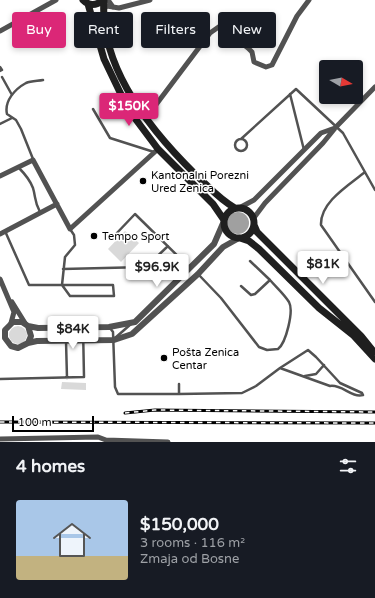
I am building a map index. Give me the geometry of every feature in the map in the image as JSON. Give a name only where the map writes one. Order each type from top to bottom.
[{"type":"main road","points":[[83,1],[95,5],[103,0]]},
{"type":"main road","points":[[103,0],[107,38],[120,73],[144,116],[170,150],[220,197],[237,208],[248,211],[257,232],[353,327],[375,354]]},
{"type":"main road","points":[[83,1],[112,77],[128,109],[156,151],[213,204],[224,220],[226,231],[234,237],[249,241],[259,249],[319,308],[352,336],[375,359]]},
{"type":"main road","points":[[224,220],[228,212],[237,208]]},
{"type":"main road","points":[[239,238],[250,232],[254,222]]},
{"type":"street","points":[[0,31],[56,0]]},
{"type":"street","points":[[108,0],[113,7]]},
{"type":"street","points":[[103,10],[106,6],[119,8],[150,0]]},
{"type":"street","points":[[144,116],[155,106],[210,33],[220,26],[252,52],[254,62],[266,67],[272,65],[297,16],[309,0]]},
{"type":"street","points":[[254,222],[264,203],[375,87]]},
{"type":"street","points":[[237,208],[254,200],[321,133],[336,127]]},
{"type":"street","points":[[0,176],[33,160],[70,229],[156,151]]},
{"type":"street","points":[[0,234],[57,204]]},
{"type":"street","points":[[0,327],[18,321],[38,328],[109,327],[135,322],[217,241],[224,220]]},
{"type":"street","points":[[28,343],[114,340],[132,334],[142,327],[198,274],[223,247],[239,238]]},
{"type":"street","points":[[0,280],[14,312],[3,341],[15,348],[22,348],[28,343],[31,336],[27,324],[7,295]]},
{"type":"street","points":[[0,439],[46,440],[98,437],[114,441],[168,442]]},
{"type":"lane","points":[[0,66],[2,70],[0,71]]},
{"type":"lane","points":[[2,77],[12,95]]},
{"type":"lane","points":[[33,160],[16,120],[7,114],[6,104],[12,95],[27,82],[42,80]]},
{"type":"lane","points":[[241,139],[247,144],[246,148],[241,152],[237,150],[235,145],[236,141],[241,139],[296,89],[342,133],[375,190]]},
{"type":"lane","points":[[290,94],[305,150]]},
{"type":"lane","points":[[93,109],[110,138],[156,151]]},
{"type":"lane","points":[[0,124],[12,118]]},
{"type":"lane","points":[[18,167],[28,177],[34,190],[34,202],[40,212]]},
{"type":"lane","points":[[365,172],[330,201],[320,218],[320,225],[375,302]]},
{"type":"lane","points":[[115,235],[135,214],[190,267]]},
{"type":"lane","points":[[5,231],[29,286],[62,285],[113,285],[114,296],[70,296],[62,285],[65,257],[75,245],[74,235],[70,229]]},
{"type":"lane","points":[[63,269],[146,267],[168,246]]},
{"type":"lane","points":[[198,274],[222,298],[259,347],[267,350],[278,349],[282,346],[286,339],[292,308],[289,301],[250,261]]},
{"type":"lane","points":[[241,286],[251,295],[255,294],[270,280]]},
{"type":"lane","points":[[114,340],[118,334],[135,322]]},
{"type":"lane","points":[[0,379],[84,377],[83,327]]},
{"type":"lane","points":[[109,327],[113,332],[115,387],[118,394],[242,393],[256,386],[280,368],[308,350],[340,383],[363,394],[355,394],[336,385],[330,386],[280,368]]},
{"type":"lane","points":[[66,341],[67,378]]},
{"type":"lane","points":[[302,376],[316,374],[324,365]]},
{"type":"lane","points":[[179,384],[179,394]]},
{"type":"shaded area","points":[[238,212],[246,215],[249,223],[246,231],[238,234],[230,231],[227,223],[230,215]]},
{"type":"shaded area","name":"Tempo Sport","points":[[125,231],[139,243],[121,262],[108,249]]},
{"type":"shaded area","points":[[14,326],[22,326],[27,331],[25,342],[22,344],[14,344],[9,339],[9,331]]},
{"type":"shaded area","points":[[62,382],[86,383],[86,390],[61,389]]},
{"type":"railway","points":[[125,413],[155,410],[375,412]]},
{"type":"railway","points":[[0,422],[375,423]]},
{"type":"place","name":"Kantonalni Porezni Ured Zenica","points":[[143,181]]},
{"type":"place","name":"Tempo Sport","points":[[94,236]]},
{"type":"place","name":"Pošta Zenica Centar","points":[[164,358]]}]
